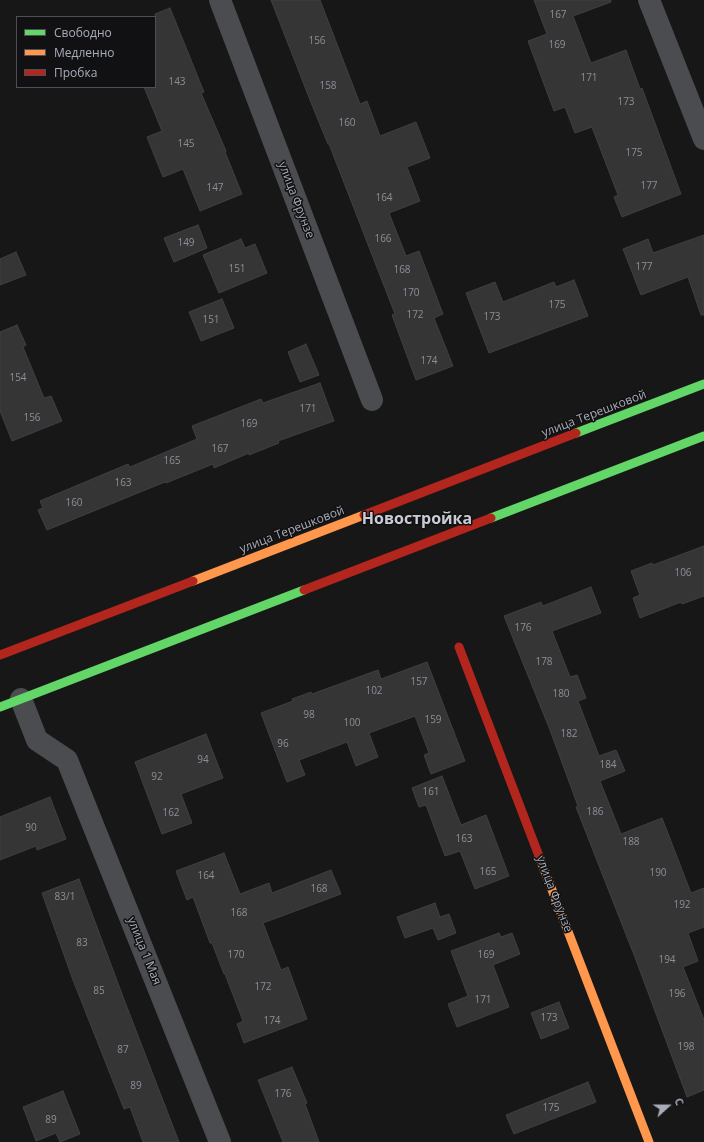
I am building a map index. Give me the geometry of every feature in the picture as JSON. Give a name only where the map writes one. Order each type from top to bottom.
[{"type":"main road","name":"улица Терешковой","points":[[0,655],[704,384]]},
{"type":"main road","points":[[0,707],[704,436]]},
{"type":"main road","name":"улица Фрунзе","points":[[459,647],[649,1142]]},
{"type":"street","name":"улица Фрунзе","points":[[220,0],[372,400]]},
{"type":"street","points":[[649,0],[704,139]]},
{"type":"street","name":"улица 1 Мая","points":[[20,699],[37,740],[67,760],[220,1142]]},
{"type":"building","points":[[271,0],[320,0],[360,104],[367,101],[380,136],[416,122],[430,158],[407,167],[420,201],[389,213],[406,256],[419,251],[443,314],[434,318],[453,366],[416,380],[392,315],[395,314]]},
{"type":"building","points":[[534,0],[611,0],[611,2],[573,16],[591,63],[626,50],[640,89],[642,88],[681,194],[622,217],[614,197],[618,195],[592,127],[575,133],[565,107],[554,111],[528,41],[547,34]]},
{"type":"building","points":[[170,8],[204,92],[201,93],[226,151],[225,152],[242,194],[200,211],[183,169],[163,177],[147,137],[162,131],[144,88],[156,88],[155,14]]},
{"type":"building","points":[[198,225],[207,248],[174,262],[164,238]]},
{"type":"building","points":[[704,235],[704,315],[701,315],[688,277],[641,295],[623,249],[648,239],[653,253]]},
{"type":"building","points":[[241,239],[245,248],[255,244],[267,273],[219,293],[203,255]]},
{"type":"building","points":[[16,252],[26,275],[0,285],[0,259]]},
{"type":"building","points":[[574,280],[588,316],[489,353],[466,293],[495,282],[503,302],[554,282],[556,287]]},
{"type":"building","points":[[222,299],[234,328],[201,341],[189,312]]},
{"type":"building","points":[[17,325],[26,345],[23,347],[44,398],[51,396],[62,421],[12,441],[0,411],[0,332]]},
{"type":"building","points":[[306,344],[319,375],[300,382],[288,352]]},
{"type":"building","points":[[320,383],[334,421],[278,441],[279,443],[249,455],[249,453],[214,468],[213,464],[166,483],[165,482],[47,530],[38,510],[43,508],[40,501],[128,464],[130,467],[197,439],[192,426],[261,399],[263,403]]},
{"type":"building","points":[[704,546],[704,596],[682,604],[681,602],[640,618],[633,598],[640,595],[631,571],[652,563],[653,565]]},
{"type":"building","points":[[591,587],[601,613],[552,631],[570,677],[577,675],[586,698],[578,701],[599,756],[616,750],[625,771],[600,781],[621,834],[662,818],[691,893],[704,888],[704,927],[688,933],[698,961],[683,967],[704,1020],[704,1090],[687,1097],[636,960],[576,807],[578,806],[550,730],[504,616],[541,602],[543,606]]},
{"type":"building","points":[[427,662],[465,761],[431,774],[424,755],[429,753],[415,716],[369,733],[378,757],[356,766],[347,742],[299,760],[305,775],[287,782],[261,713],[293,701],[292,699],[311,692],[312,694],[378,670],[381,679]]},
{"type":"building","points":[[206,734],[223,778],[181,794],[192,823],[162,834],[135,762]]},
{"type":"building","points":[[442,776],[461,825],[486,815],[509,876],[475,889],[460,851],[445,856],[426,805],[419,807],[412,788]]},
{"type":"building","points":[[50,797],[66,839],[37,850],[36,846],[0,860],[0,817]]},
{"type":"building","points":[[224,853],[240,894],[269,883],[272,893],[331,870],[341,894],[263,923],[281,970],[288,967],[307,1019],[244,1043],[237,1024],[243,1021],[225,974],[212,943],[210,943],[193,897],[187,900],[176,871]]},
{"type":"building","points":[[79,879],[179,1142],[143,1142],[130,1107],[124,1109],[73,980],[42,893]]},
{"type":"building","points":[[435,903],[440,917],[449,914],[456,933],[438,940],[433,928],[405,938],[397,917]]},
{"type":"building","points":[[499,933],[501,937],[512,933],[520,954],[493,965],[509,1007],[457,1027],[448,1004],[468,996],[451,951]]},
{"type":"building","points":[[559,1002],[569,1028],[541,1039],[531,1013]]},
{"type":"building","points":[[292,1067],[307,1103],[305,1104],[319,1142],[283,1142],[258,1080]]},
{"type":"building","points":[[588,1082],[596,1102],[514,1134],[506,1115]]},
{"type":"building","points":[[63,1091],[80,1134],[60,1142],[56,1133],[36,1141],[23,1107]]},
{"type":"traffic: fast","points":[[576,433],[704,384]]},
{"type":"traffic: fast","points":[[491,518],[704,436]]},
{"type":"traffic: fast","points":[[0,707],[304,590]]},
{"type":"traffic: slow","points":[[193,581],[364,515]]},
{"type":"traffic: slow","points":[[539,856],[649,1142]]},
{"type":"traffic: jam","points":[[364,515],[576,433]]},
{"type":"traffic: jam","points":[[304,590],[491,518]]},
{"type":"traffic: jam","points":[[0,655],[193,581]]},
{"type":"traffic: jam","points":[[459,647],[539,856]]},
{"type":"district","name":"Новостройка","points":[[417,519]]}]
